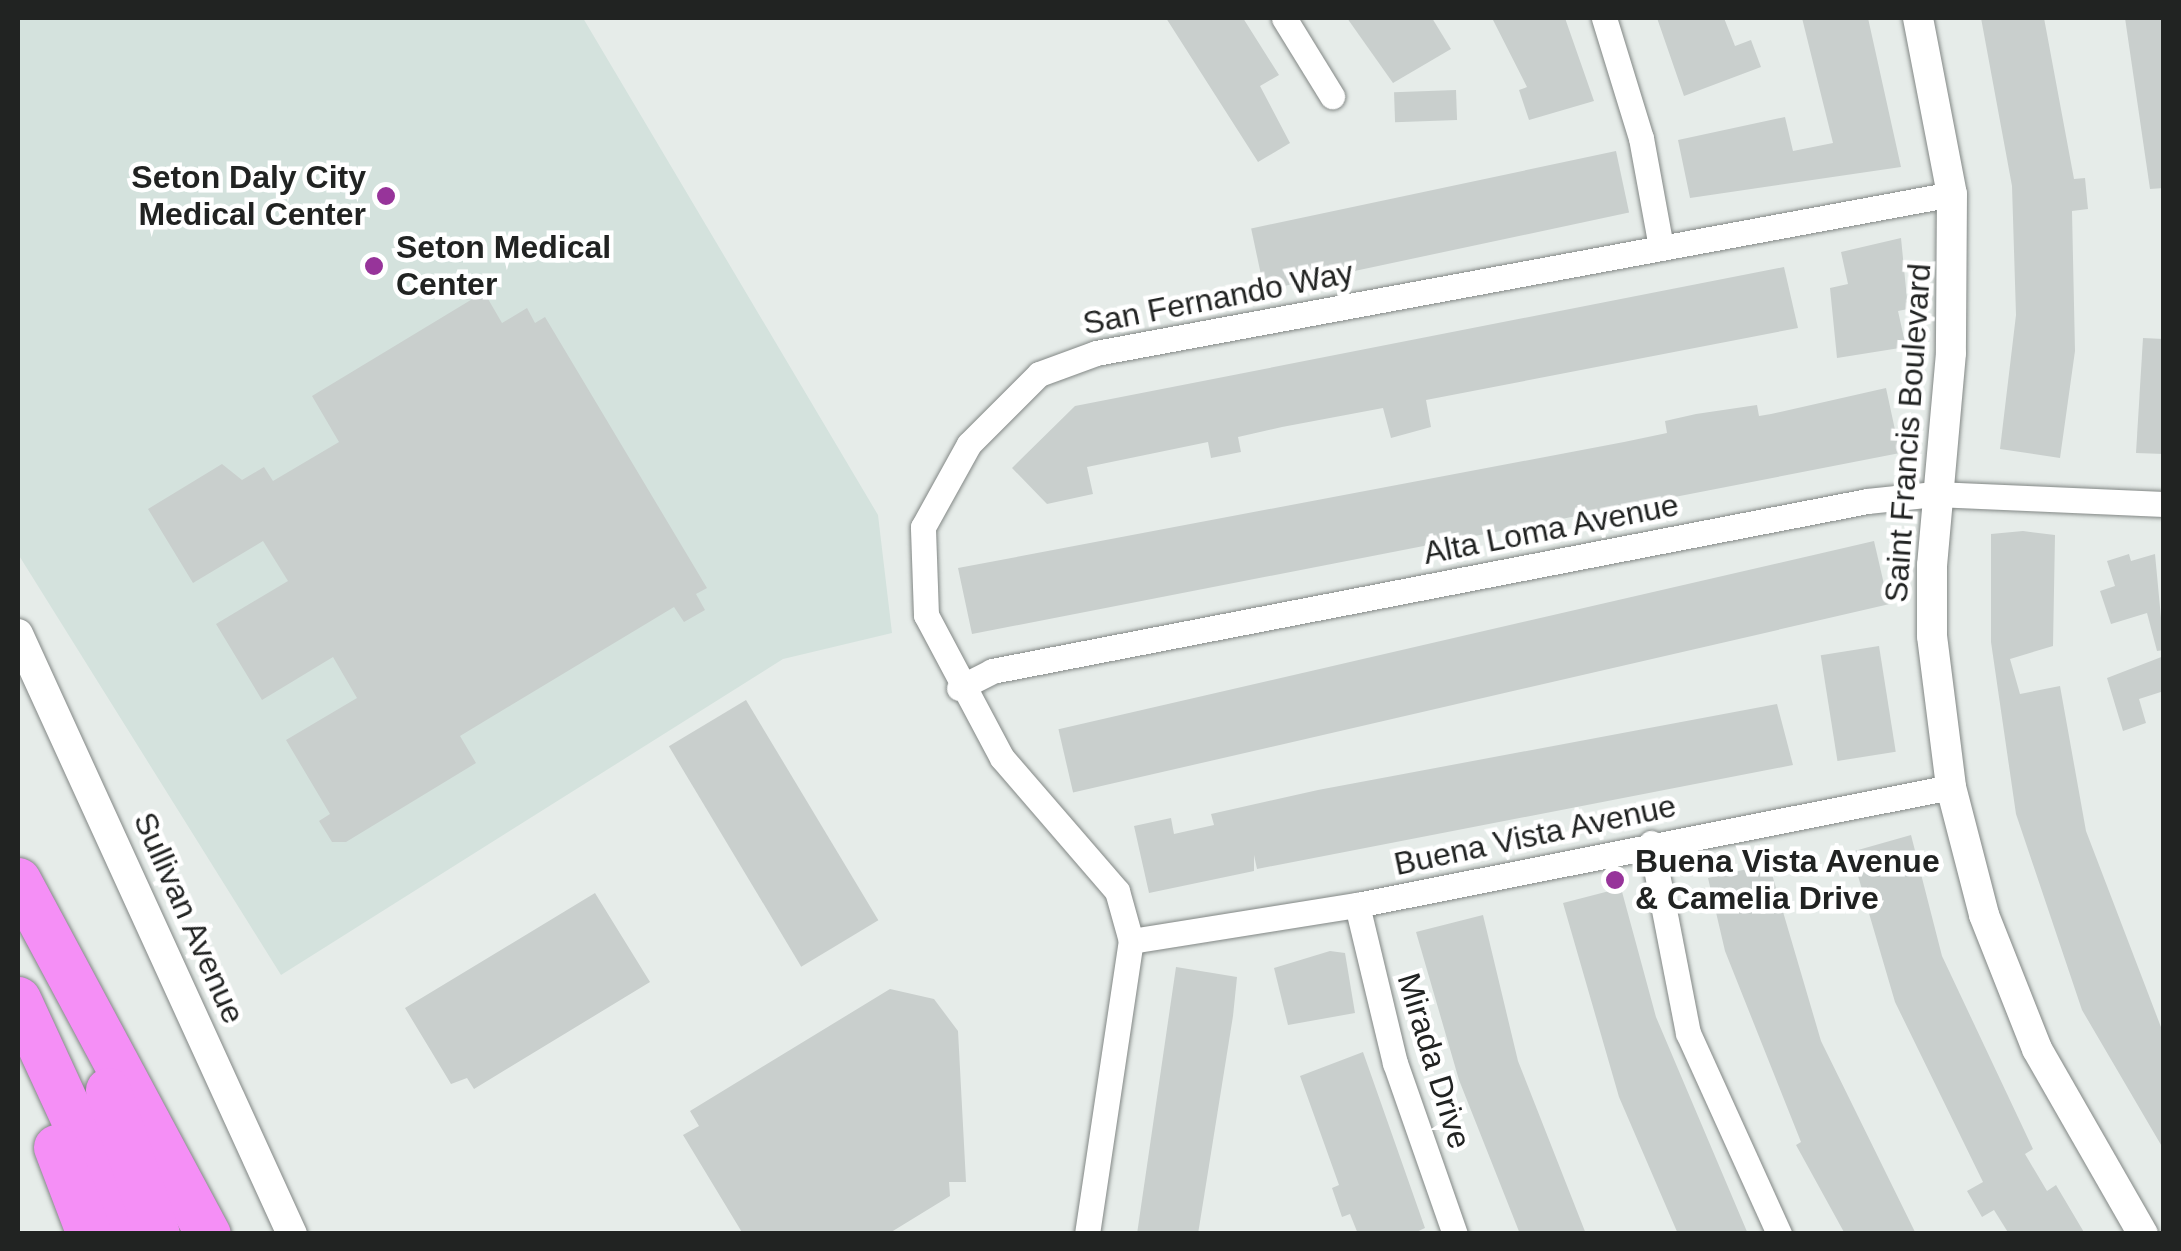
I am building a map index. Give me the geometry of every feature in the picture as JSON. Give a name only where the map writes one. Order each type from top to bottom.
[{"type":"highway","points":[[26,896],[90,1040],[157,1234]]},
{"type":"highway","points":[[26,896],[208,1234]]},
{"type":"highway","points":[[18,999],[126,1234]]},
{"type":"highway","points":[[18,1045],[89,1234]]},
{"type":"street","points":[[1284,18],[1332,96]]},
{"type":"street","points":[[1604,18],[1641,138],[1661,247]]},
{"type":"street","name":"Saint Francis Boulevard","points":[[1918,18],[1952,194],[1951,353],[1934,494],[1932,636],[1951,787],[1984,916],[2030,1032],[2143,1234]]},
{"type":"street","name":"San Fernando Way","points":[[1087,1234],[1131,941],[1117,890],[1002,758],[958,688],[921,596],[923,527],[956,462],[1038,374],[1096,353],[1952,194]]},
{"type":"street","name":"Alta Loma Avenue","points":[[958,688],[1012,667],[1934,494],[2164,504]]},
{"type":"street","name":"Sullivan Avenue","points":[[18,634],[292,1234]]},
{"type":"street","name":"Buena Vista Avenue","points":[[1131,941],[1358,905],[1651,843],[1951,787]]},
{"type":"street","points":[[1651,843],[1688,1033],[1779,1234]]},
{"type":"street","name":"Mirada Drive","points":[[1358,905],[1396,1063],[1455,1234]]},
{"type":"shaded area","name":"Seton Medical Center","points":[[18,18],[583,18],[878,515],[892,633],[783,659],[281,975],[18,554]]},
{"type":"building","points":[[1166,18],[1243,18],[1279,75],[1260,86],[1290,143],[1258,162]]},
{"type":"building","points":[[1347,18],[1432,18],[1451,49],[1393,83]]},
{"type":"building","points":[[1492,18],[1565,18],[1594,101],[1529,120],[1519,90],[1527,87]]},
{"type":"building","points":[[1657,18],[1724,18],[1735,46],[1751,40],[1761,67],[1684,96]]},
{"type":"building","points":[[1802,18],[1868,18],[1901,167],[1690,198],[1678,140],[1785,117],[1793,151],[1833,143]]},
{"type":"building","points":[[1981,18],[2044,18],[2074,179],[2085,178],[2088,209],[2072,211],[2075,351],[2060,458],[2000,449],[2016,315],[2012,186]]},
{"type":"building","points":[[2125,18],[2164,18],[2164,188],[2150,189]]},
{"type":"building","points":[[1456,90],[1457,120],[1395,122],[1394,92]]},
{"type":"building","points":[[1616,151],[1629,213],[1264,290],[1251,229]]},
{"type":"building","points":[[1901,238],[1908,309],[1898,311],[1906,347],[1837,358],[1830,288],[1848,284],[1841,252]]},
{"type":"building","points":[[1784,267],[1798,328],[1426,400],[1431,427],[1391,438],[1383,408],[1282,427],[1238,437],[1241,452],[1211,458],[1208,442],[1087,467],[1093,494],[1047,504],[1012,468],[1075,406]]},
{"type":"building","points":[[484,292],[502,323],[527,308],[535,323],[545,317],[707,588],[696,594],[705,610],[684,622],[674,607],[460,736],[476,763],[346,842],[332,842],[319,821],[330,814],[286,740],[357,698],[333,657],[262,700],[216,624],[288,581],[263,541],[193,583],[148,509],[222,464],[242,480],[264,467],[273,481],[339,442],[312,396]]},
{"type":"building","points":[[2143,338],[2164,339],[2164,454],[2136,453]]},
{"type":"building","points":[[1886,388],[1900,453],[972,634],[958,568],[1624,442],[1667,433],[1665,421],[1696,414],[1757,405],[1759,416]]},
{"type":"building","points":[[2023,531],[2055,535],[2053,646],[2010,659],[2020,694],[2060,686],[2086,831],[2164,1035],[2164,1150],[2082,1010],[2016,814],[1991,642],[1991,534]]},
{"type":"building","points":[[1874,541],[1889,604],[1073,793],[1058,729]]},
{"type":"building","points":[[2129,554],[2131,561],[2155,554],[2164,650],[2157,651],[2147,613],[2111,624],[2100,591],[2115,586],[2107,561]]},
{"type":"building","points":[[1879,646],[1896,752],[1837,761],[1821,655]]},
{"type":"building","points":[[2164,656],[2164,691],[2139,699],[2146,723],[2123,731],[2107,678]]},
{"type":"building","points":[[746,700],[878,920],[801,967],[669,746]]},
{"type":"building","points":[[1777,704],[1793,765],[1257,869],[1254,855],[1254,871],[1149,893],[1134,826],[1171,818],[1174,834],[1214,825],[1211,814],[1318,790]]},
{"type":"building","points":[[1911,835],[1942,956],[2033,1149],[2025,1154],[2047,1191],[2056,1185],[2085,1234],[2009,1234],[1994,1210],[1982,1217],[1967,1191],[1983,1182],[1895,1002],[1851,852]]},
{"type":"building","points":[[1769,864],[1821,1041],[1916,1234],[1845,1234],[1796,1145],[1801,1142],[1725,951],[1708,878]]},
{"type":"building","points":[[1621,888],[1656,1017],[1748,1234],[1678,1234],[1619,1097],[1563,903]]},
{"type":"building","points":[[595,893],[650,982],[474,1089],[467,1078],[451,1084],[405,1008]]},
{"type":"building","points":[[1483,915],[1518,1061],[1586,1234],[1520,1234],[1459,1080],[1416,932]]},
{"type":"building","points":[[1330,951],[1345,953],[1355,1013],[1288,1025],[1274,968]]},
{"type":"building","points":[[1176,967],[1237,977],[1233,1016],[1198,1234],[1137,1234]]},
{"type":"building","points":[[890,989],[934,999],[958,1031],[966,1182],[949,1182],[950,1196],[888,1234],[743,1234],[683,1135],[699,1126],[690,1111]]},
{"type":"building","points":[[1363,1052],[1425,1228],[1412,1234],[1358,1234],[1350,1214],[1342,1217],[1332,1188],[1339,1185],[1300,1076]]},
{"type":"place","name":"Seton Daly City Medical Center","points":[[386,196]]},
{"type":"place","name":"Seton Medical Center","points":[[374,266]]},
{"type":"place","name":"Buena Vista Avenue & Camelia Drive","points":[[1615,880]]}]
